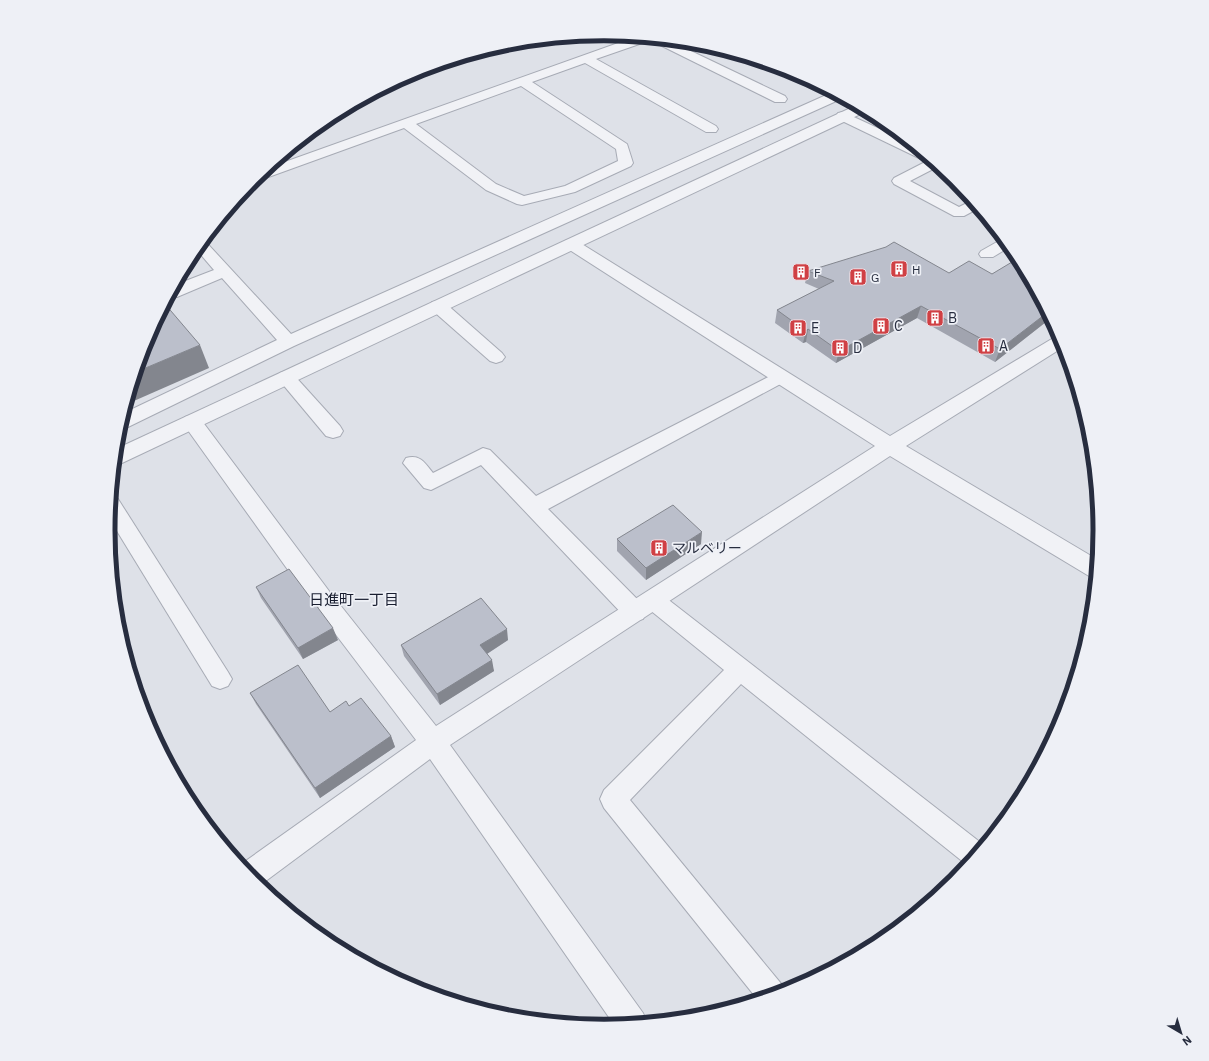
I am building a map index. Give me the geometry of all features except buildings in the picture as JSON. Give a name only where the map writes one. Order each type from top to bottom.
[{"type":"street","points":[[121,455],[855,111]]},
{"type":"street","points":[[843,116],[910,148]]},
{"type":"street","points":[[571,244],[890,446],[1093,567]]},
{"type":"street","points":[[254,872],[433,742],[890,446],[1057,343]]},
{"type":"street","points":[[192,422],[325,603],[433,742],[629,1019]]},
{"type":"lane","points":[[272,171],[633,42]]},
{"type":"lane","points":[[671,46],[780,99]]},
{"type":"lane","points":[[586,59],[711,129]]},
{"type":"lane","points":[[406,123],[491,187],[522,201],[570,189],[626,163],[622,148],[522,81]]},
{"type":"lane","points":[[128,419],[288,342],[832,98]]},
{"type":"lane","points":[[930,165],[899,181],[959,213],[972,206]]},
{"type":"lane","points":[[987,254],[1002,245]]},
{"type":"lane","points":[[204,249],[288,342]]},
{"type":"lane","points":[[179,290],[225,271]]},
{"type":"lane","points":[[438,306],[496,357]]},
{"type":"lane","points":[[286,377],[333,430]]},
{"type":"lane","points":[[533,507],[780,377]]},
{"type":"lane","points":[[413,463],[431,483],[483,455],[533,507],[644,606],[740,669],[973,853]]},
{"type":"lane","points":[[116,511],[220,679]]},
{"type":"lane","points":[[740,669],[614,800],[769,991]]},
{"type":"place","name":"H","points":[[899,269]]},
{"type":"place","name":"F","points":[[801,272]]},
{"type":"place","name":"G","points":[[858,277]]},
{"type":"place","name":"B","points":[[935,318]]},
{"type":"place","name":"C","points":[[881,326]]},
{"type":"place","name":"E","points":[[798,328]]},
{"type":"place","name":"A","points":[[986,346]]},
{"type":"place","name":"D","points":[[840,348]]},
{"type":"place","name":"マルベリー","points":[[659,548]]},
{"type":"district","name":"日進町一丁目","points":[[354,599]]}]
